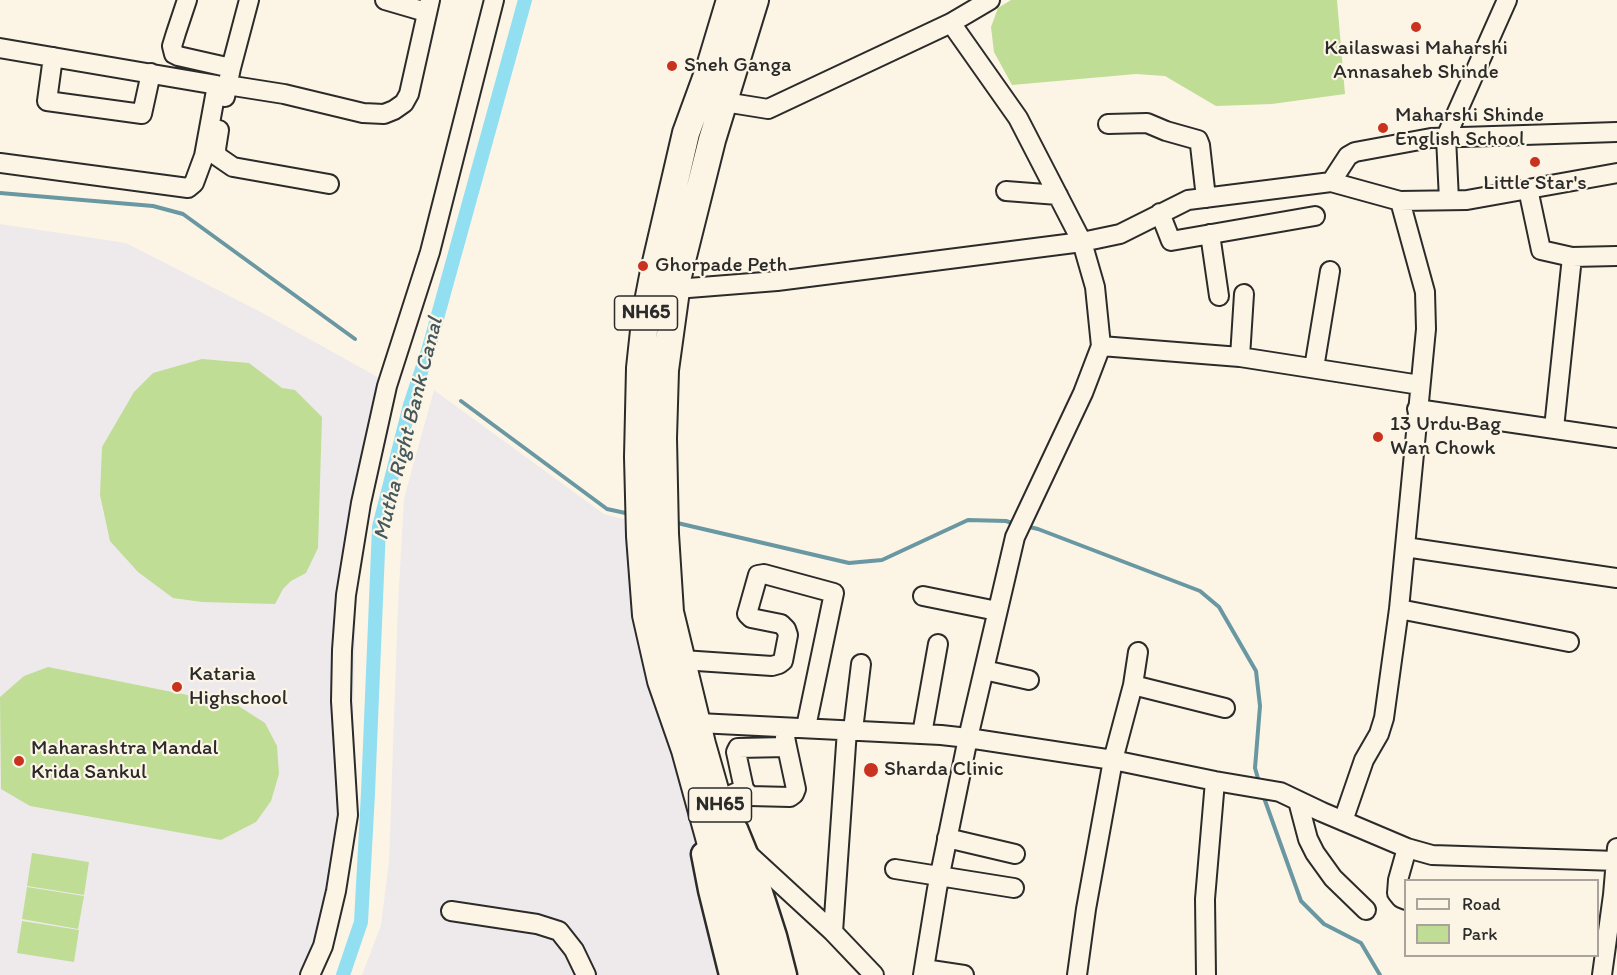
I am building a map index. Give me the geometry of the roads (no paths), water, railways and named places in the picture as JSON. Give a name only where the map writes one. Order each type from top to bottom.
[{"type":"highway","name":"NH65","points":[[652,497],[638,438],[640,368],[646,312],[686,133],[730,0]]},
{"type":"highway","name":"NH65","points":[[695,739],[664,692],[647,621],[654,555],[652,497],[676,290],[712,140],[755,0]]},
{"type":"highway","name":"NH65","points":[[654,555],[682,660],[695,739],[766,975]]},
{"type":"highway","name":"NH65","points":[[734,863],[747,975]]},
{"type":"main road","points":[[695,739],[734,793],[734,863],[775,936],[785,975]]},
{"type":"main road","points":[[695,739],[710,890],[731,975]]},
{"type":"street","points":[[187,0],[172,46],[174,54],[229,77],[284,94],[363,113],[384,114],[404,103],[409,94],[428,6],[386,0]]},
{"type":"street","points":[[249,0],[229,77],[216,149],[217,156],[233,167],[329,184]]},
{"type":"street","points":[[310,975],[323,946],[331,913],[348,814],[341,701],[342,650],[346,595],[361,503],[387,386],[430,252],[494,0]]},
{"type":"street","points":[[700,96],[724,103],[768,109],[951,24],[990,0]]},
{"type":"street","points":[[1449,200],[1446,137],[1507,0]]},
{"type":"street","points":[[951,24],[1018,118],[1082,242],[1095,286],[1101,346],[1083,393],[1015,537],[968,738],[939,876],[923,972],[964,975]]},
{"type":"street","points":[[0,48],[217,85],[204,156],[194,183],[188,188],[0,163]]},
{"type":"street","points":[[53,57],[47,101],[142,114],[151,73]]},
{"type":"street","points":[[1108,124],[1147,123],[1198,140],[1206,198]]},
{"type":"street","points":[[1331,182],[1348,156],[1355,152],[1446,137],[1617,132]]},
{"type":"street","points":[[676,290],[777,280],[1082,242],[1119,234],[1188,200],[1331,182],[1400,201],[1467,200],[1617,173]]},
{"type":"street","points":[[1528,189],[1541,250],[1572,257],[1617,256]]},
{"type":"street","points":[[1006,191],[1058,195]]},
{"type":"street","points":[[1343,821],[1364,760],[1379,734],[1384,718],[1399,609],[1426,329],[1425,292],[1400,201]]},
{"type":"street","points":[[1160,213],[1171,241],[1315,216]]},
{"type":"street","points":[[1209,234],[1220,296]]},
{"type":"street","points":[[1554,428],[1572,257]]},
{"type":"street","points":[[1314,368],[1330,271]]},
{"type":"street","points":[[1240,357],[1244,294]]},
{"type":"street","points":[[1101,346],[1240,357],[1420,385]]},
{"type":"street","points":[[1417,409],[1617,438]]},
{"type":"street","points":[[1405,547],[1617,578]]},
{"type":"street","points":[[682,660],[772,666],[783,661],[788,635],[786,629],[781,624],[751,618],[747,614],[758,575],[764,574],[834,593],[806,727]]},
{"type":"street","points":[[923,596],[997,611]]},
{"type":"street","points":[[1399,609],[1569,642]]},
{"type":"street","points":[[922,734],[938,645]]},
{"type":"street","points":[[1077,975],[1086,909],[1113,760],[1133,685],[1138,652]]},
{"type":"street","points":[[833,932],[850,730],[861,664]]},
{"type":"street","points":[[984,670],[1029,680]]},
{"type":"street","points":[[1133,685],[1224,708]]},
{"type":"street","points":[[782,726],[787,747],[796,789],[794,794],[790,797],[750,796],[734,793],[738,748],[787,747]]},
{"type":"street","points":[[695,739],[782,726],[968,738],[1113,760],[1280,792],[1407,849],[1432,855],[1616,857],[1602,975]]},
{"type":"street","points":[[1206,975],[1205,899],[1215,781]]},
{"type":"street","points":[[1298,801],[1308,839],[1315,853],[1333,878],[1366,910]]},
{"type":"street","points":[[947,838],[1015,854]]},
{"type":"street","points":[[1404,899],[1397,893],[1398,880],[1407,849]]},
{"type":"street","points":[[734,863],[833,932],[874,975]]},
{"type":"street","points":[[895,869],[1014,888]]},
{"type":"street","points":[[451,911],[537,924],[560,931],[574,950],[586,975]]},
{"type":"waterway","name":"Mutha Right Bank Canal","points":[[343,975],[361,922],[379,527],[410,405],[428,351],[525,0]]},
{"type":"waterway","points":[[0,193],[153,206],[183,214],[355,339]]},
{"type":"waterway","points":[[461,401],[607,509],[630,514]]},
{"type":"waterway","points":[[673,522],[849,563],[882,560],[968,520],[1006,521],[1015,524]]},
{"type":"waterway","points":[[1025,526],[1200,591],[1219,607],[1256,671],[1260,706],[1255,768],[1259,782]]},
{"type":"waterway","points":[[1263,795],[1301,901],[1324,924],[1361,943],[1380,975]]},
{"type":"place","name":"Kailaswasi Maharshi Annasaheb Shinde","points":[[1416,27]]},
{"type":"place","name":"Sneh Ganga","points":[[672,66]]},
{"type":"place","name":"Maharshi Shinde English School","points":[[1383,128]]},
{"type":"place","name":"Little Star's","points":[[1535,162]]},
{"type":"place","name":"Ghorpade Peth","points":[[643,266]]},
{"type":"place","name":"13 Urdu Bag Wan Chowk","points":[[1378,437]]},
{"type":"place","name":"Kataria Highschool","points":[[177,687]]},
{"type":"place","name":"Maharashtra Mandal Krida Sankul","points":[[19,761]]},
{"type":"place","name":"Sharda Clinic","points":[[871,770]]}]
